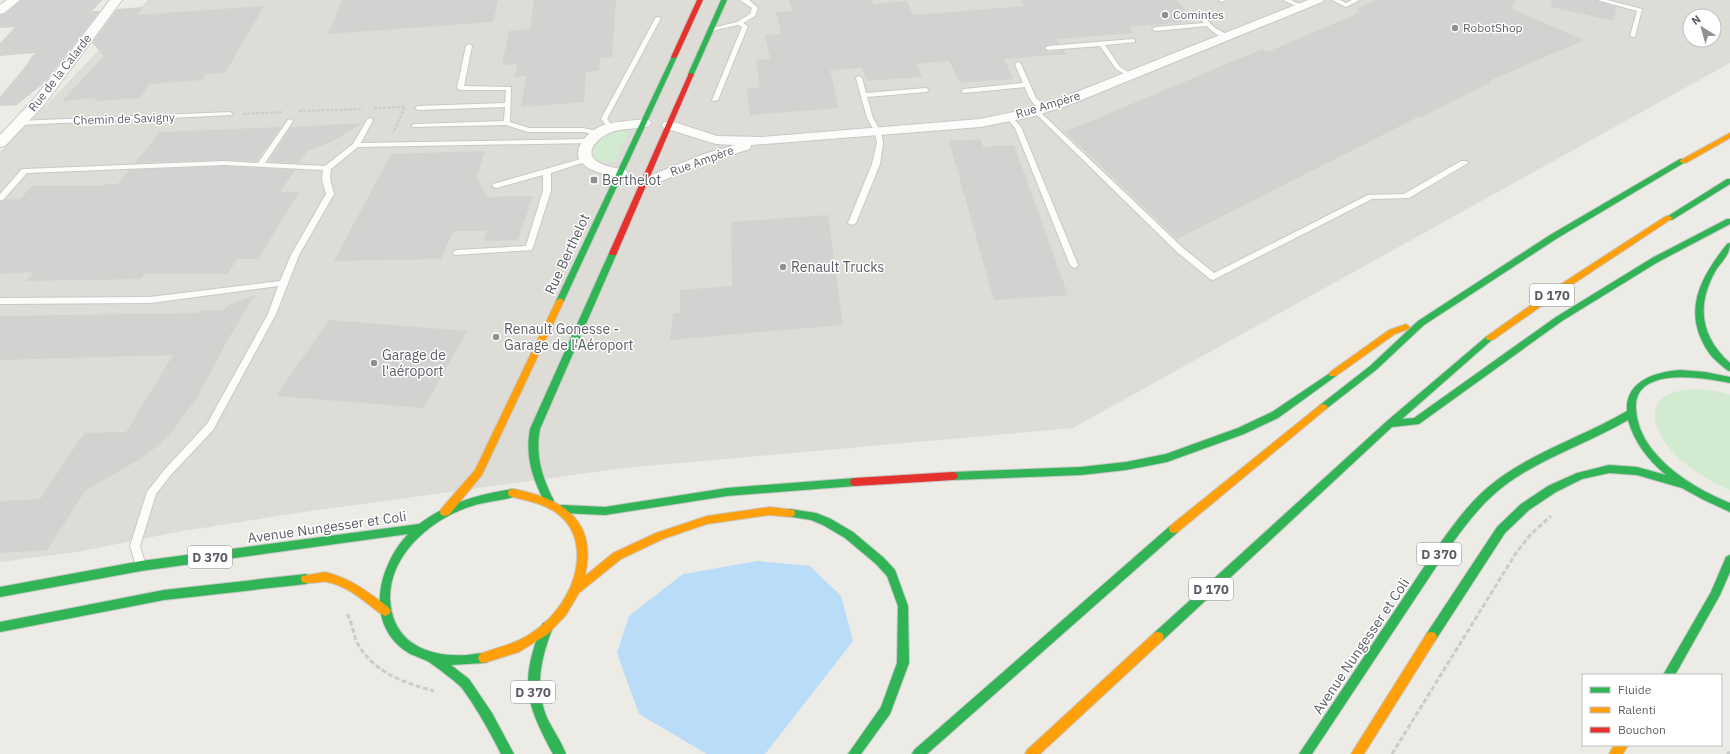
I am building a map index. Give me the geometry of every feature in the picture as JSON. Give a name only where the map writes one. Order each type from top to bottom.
[{"type":"main road","name":"Rue Berthelot","points":[[445,512],[479,472],[644,124],[700,0]]},
{"type":"main road","points":[[549,501],[537,478],[531,451],[535,429],[724,0]]},
{"type":"main road","points":[[918,754],[1167,535],[1295,428],[1373,368],[1421,323],[1553,237],[1650,179],[1730,135]]},
{"type":"main road","name":"D 170","points":[[1031,754],[1390,424],[1450,371],[1506,326],[1578,277],[1730,181]]},
{"type":"main road","points":[[1390,424],[1416,421],[1559,319],[1655,260],[1730,221]]},
{"type":"main road","points":[[1730,246],[1708,276],[1698,304],[1701,328],[1706,340],[1712,350],[1730,368]]},
{"type":"main road","points":[[562,509],[605,511],[727,492],[900,478],[1081,471],[1126,466],[1167,458],[1241,431],[1274,415],[1392,332],[1421,323]]},
{"type":"main road","points":[[1730,380],[1688,373],[1674,373],[1653,378],[1645,382],[1634,392],[1630,406],[1630,414],[1634,428],[1642,443],[1660,464],[1684,484],[1709,499],[1730,508]]},
{"type":"main road","name":"Avenue Nungesser et Coli","points":[[1305,754],[1444,547],[1464,519],[1486,494],[1512,474],[1541,458],[1612,426],[1630,414]]},
{"type":"main road","name":"D 370","points":[[1357,754],[1486,552],[1504,528],[1529,504],[1558,485],[1591,472],[1610,469],[1632,471],[1684,484]]},
{"type":"main road","points":[[508,754],[488,718],[465,683],[433,659],[413,650],[397,637],[392,629],[385,611],[385,586],[394,561],[422,528],[445,512],[471,500],[499,494],[526,494],[549,501],[562,509],[577,527],[582,538],[584,563],[576,590]]},
{"type":"main road","points":[[433,659],[461,662],[491,657],[521,645],[547,627],[559,615],[576,590],[617,556],[660,536],[707,520],[770,511],[812,516],[849,535],[880,560],[890,573],[903,606],[903,663],[886,710],[854,754]]},
{"type":"main road","name":"Avenue Nungesser et Coli","points":[[0,592],[141,566],[422,528]]},
{"type":"main road","points":[[1670,674],[1715,595],[1730,560]]},
{"type":"main road","name":"D 370","points":[[0,627],[164,595],[324,577],[346,584],[363,593],[385,611]]},
{"type":"main road","name":"D 370","points":[[547,627],[534,664],[532,690],[542,719],[560,754]]},
{"type":"main road","points":[[1615,754],[1621,746]]},
{"type":"street","points":[[0,11],[14,0]]},
{"type":"street","name":"Rue de la Calarde","points":[[0,143],[39,102],[116,0]]},
{"type":"street","name":"Rue Ampère","points":[[669,125],[716,140],[761,141],[980,123],[1040,109],[1131,76],[1318,0]]},
{"type":"street","points":[[621,173],[604,170],[590,164],[584,154],[585,147],[600,134],[644,124]]},
{"type":"street","name":"Rue Ampère","points":[[644,183],[708,157],[761,141]]},
{"type":"lane","points":[[711,29],[739,23],[753,15],[755,8],[747,0]]},
{"type":"lane","points":[[1286,0],[1302,7]]},
{"type":"lane","points":[[1335,0],[1346,4],[1357,0]]},
{"type":"lane","points":[[1600,0],[1640,10],[1633,36]]},
{"type":"lane","points":[[1197,12],[1212,29],[1228,37]]},
{"type":"lane","points":[[600,134],[604,119],[658,18]]},
{"type":"lane","points":[[715,100],[745,26],[739,23]]},
{"type":"lane","points":[[1155,29],[1208,24]]},
{"type":"lane","points":[[1048,48],[1132,41]]},
{"type":"lane","points":[[1101,44],[1118,68],[1131,76]]},
{"type":"lane","points":[[469,46],[460,88],[509,88],[508,123]]},
{"type":"lane","points":[[1018,64],[1026,85],[1040,109],[1180,250],[1213,277],[1371,197],[1406,196],[1464,163]]},
{"type":"lane","points":[[852,223],[876,164],[880,143],[878,132],[870,118],[859,78]]},
{"type":"lane","points":[[964,91],[1026,85]]},
{"type":"lane","points":[[864,95],[926,90]]},
{"type":"lane","points":[[418,108],[508,105]]},
{"type":"lane","name":"Chemin de Savigny","points":[[19,123],[230,114]]},
{"type":"lane","points":[[1010,117],[1018,127],[1074,264]]},
{"type":"lane","points":[[0,198],[25,171],[224,163],[327,168],[356,145],[370,120]]},
{"type":"lane","points":[[261,164],[290,121]]},
{"type":"lane","points":[[414,126],[508,123],[528,130],[583,130],[600,134]]},
{"type":"lane","points":[[356,145],[600,134]]},
{"type":"lane","points":[[496,186],[587,160]]},
{"type":"lane","points":[[141,566],[135,546],[152,492],[167,473],[210,428],[272,314],[295,255],[330,194],[326,179],[327,168]]},
{"type":"lane","points":[[457,253],[529,248],[547,191],[547,172]]},
{"type":"lane","points":[[0,301],[150,300],[283,283]]},
{"type":"path","points":[[373,108],[405,107],[388,144]]},
{"type":"path","points":[[294,112],[365,109]]},
{"type":"path","points":[[230,114],[286,112]]},
{"type":"path","points":[[1392,754],[1516,553],[1531,534],[1552,515]]},
{"type":"path","points":[[346,611],[350,618],[359,645],[375,666],[387,675],[401,682],[436,692],[440,695]]},
{"type":"shaded area","points":[[148,0],[1730,0],[1730,63],[1073,428],[624,468],[297,513],[177,532],[77,552],[0,562],[0,152]]},
{"type":"green space","points":[[627,131],[629,133],[616,161],[602,162],[598,160],[593,154],[593,145],[607,134]]},
{"type":"green space","points":[[1693,389],[1716,391],[1730,395],[1730,490],[1705,478],[1683,462],[1670,449],[1659,431],[1655,413],[1658,405],[1664,397],[1678,391]]},
{"type":"water","points":[[758,561],[810,566],[841,596],[853,641],[765,754],[707,754],[639,714],[617,653],[629,616],[683,574]]},
{"type":"building","points":[[21,0],[102,0],[92,11],[100,11],[45,82],[17,105],[0,106],[0,97],[35,53],[0,56],[0,43],[15,27],[0,28],[0,15],[5,14]]},
{"type":"building","points":[[342,0],[498,0],[493,22],[328,34]]},
{"type":"building","points":[[534,0],[616,0],[612,57],[600,58],[599,71],[586,72],[584,102],[521,107],[526,76],[515,77],[517,64],[502,65],[509,31],[530,29]]},
{"type":"building","points":[[789,0],[873,0],[873,4],[907,1],[913,15],[1025,6],[1021,0],[1177,0],[1195,21],[1129,27],[1133,33],[1056,39],[1059,44],[1048,45],[1044,48],[1048,52],[1064,50],[1066,54],[1004,59],[1014,79],[960,83],[949,61],[916,64],[922,77],[867,81],[862,68],[830,70],[839,108],[750,115],[746,89],[760,87],[756,60],[770,59],[765,35],[781,34],[776,12],[792,11]]},
{"type":"building","points":[[1377,0],[1515,0],[1512,9],[1584,40],[1489,81],[1491,82],[1421,117],[1420,116],[1177,239],[1065,132],[1262,49],[1267,52],[1361,12],[1357,8]]},
{"type":"building","points":[[1552,0],[1596,0],[1616,7],[1614,21],[1551,7]]},
{"type":"building","points":[[264,6],[225,73],[205,74],[203,80],[149,84],[140,98],[95,101],[97,98],[62,101],[104,56],[92,43],[91,44],[117,9],[143,7],[138,15]]},
{"type":"building","points":[[363,123],[331,142],[307,151],[299,163],[268,162],[291,127]]},
{"type":"building","points":[[281,127],[257,161],[224,160],[135,163],[160,132]]},
{"type":"building","points":[[981,139],[983,147],[1014,145],[1068,295],[994,300],[949,141]]},
{"type":"building","points":[[485,151],[476,177],[488,197],[533,196],[518,240],[484,241],[487,231],[453,231],[441,259],[334,261],[391,154]]},
{"type":"building","points":[[224,166],[295,170],[280,192],[299,192],[258,259],[237,259],[228,274],[144,274],[141,279],[26,281],[34,272],[0,274],[0,202],[6,199],[20,199],[32,186],[104,186],[106,184],[118,184],[129,170]]},
{"type":"building","name":"Renault Trucks","points":[[828,215],[843,325],[670,340],[673,313],[680,313],[680,290],[732,286],[731,222]]},
{"type":"building","points":[[255,295],[230,336],[198,396],[172,432],[155,448],[140,459],[86,490],[47,550],[0,553],[0,501],[40,499],[84,433],[126,432],[173,355],[0,360],[0,316],[198,313],[199,310],[223,310],[231,304]]},
{"type":"building","name":"Garage de l'aéroport","points":[[329,320],[467,331],[424,408],[276,396]]},
{"type":"traffic: fast","points":[[691,74],[724,0]]},
{"type":"traffic: fast","points":[[560,301],[674,57]]},
{"type":"traffic: fast","points":[[1323,407],[1373,368],[1421,323],[1553,237],[1683,161]]},
{"type":"traffic: fast","points":[[1669,218],[1730,181]]},
{"type":"traffic: fast","points":[[1391,424],[1416,421],[1559,319],[1655,260],[1730,221]]},
{"type":"traffic: fast","points":[[1730,246],[1712,270],[1701,295],[1699,309],[1700,322],[1704,336],[1714,353],[1730,368]]},
{"type":"traffic: fast","points":[[549,501],[537,475],[533,457],[533,439],[535,429],[613,253]]},
{"type":"traffic: fast","points":[[1158,637],[1390,424],[1490,338]]},
{"type":"traffic: fast","points":[[1730,380],[1697,374],[1680,373],[1663,375],[1649,380],[1639,387],[1631,406],[1635,429],[1648,451],[1656,460],[1685,484],[1730,508]]},
{"type":"traffic: fast","points":[[953,476],[1081,471],[1126,466],[1167,458],[1241,431],[1275,415],[1333,374]]},
{"type":"traffic: fast","points":[[1305,754],[1450,537],[1473,509],[1499,484],[1514,473],[1630,414]]},
{"type":"traffic: fast","points":[[1431,637],[1501,530],[1525,507],[1552,489],[1580,476],[1609,469],[1637,471],[1684,484]]},
{"type":"traffic: fast","points":[[562,509],[605,511],[727,492],[855,482]]},
{"type":"traffic: fast","points":[[484,658],[446,660],[427,656],[410,648],[397,637],[389,624],[385,610],[385,595],[393,565],[410,539],[431,520],[471,502],[513,493]]},
{"type":"traffic: fast","points":[[790,513],[812,516],[827,522],[849,535],[880,561],[891,573],[903,606],[903,663],[886,710],[854,754]]},
{"type":"traffic: fast","points":[[0,592],[141,566],[422,528]]},
{"type":"traffic: fast","points":[[918,754],[1174,529]]},
{"type":"traffic: fast","points":[[1670,674],[1715,595],[1730,560]]},
{"type":"traffic: fast","points":[[0,627],[164,595],[306,579]]},
{"type":"traffic: fast","points":[[547,627],[535,663],[533,678],[534,692],[542,721],[560,754]]},
{"type":"traffic: fast","points":[[433,659],[465,683],[488,717],[508,754]]},
{"type":"traffic: slow","points":[[1683,161],[1730,135]]},
{"type":"traffic: slow","points":[[1490,338],[1561,288],[1669,218]]},
{"type":"traffic: slow","points":[[445,512],[479,472],[560,301]]},
{"type":"traffic: slow","points":[[1333,374],[1392,332],[1406,327]]},
{"type":"traffic: slow","points":[[1174,529],[1323,407]]},
{"type":"traffic: slow","points":[[484,658],[495,656],[525,643],[552,623],[573,594],[582,563],[582,546],[578,532],[571,520],[560,510],[546,502],[531,496],[513,493]]},
{"type":"traffic: slow","points":[[576,589],[617,556],[660,536],[707,520],[770,511],[790,513]]},
{"type":"traffic: slow","points":[[306,579],[325,577],[341,582],[357,590],[385,611]]},
{"type":"traffic: slow","points":[[1031,754],[1158,637]]},
{"type":"traffic: slow","points":[[1357,754],[1431,637]]},
{"type":"traffic: slow","points":[[1615,754],[1621,746]]},
{"type":"traffic: jam","points":[[674,57],[700,0]]},
{"type":"traffic: jam","points":[[613,253],[691,74]]},
{"type":"traffic: jam","points":[[855,482],[953,476]]},
{"type":"place","name":"Comintes","points":[[1165,15]]},
{"type":"place","name":"RobotShop","points":[[1455,28]]},
{"type":"place","name":"Berthelot","points":[[594,180]]},
{"type":"place","name":"Renault Trucks","points":[[783,267]]},
{"type":"place","name":"Renault Gonesse - Garage de l'Aéroport","points":[[496,337]]},
{"type":"place","name":"Garage de l'aéroport","points":[[374,363]]}]
